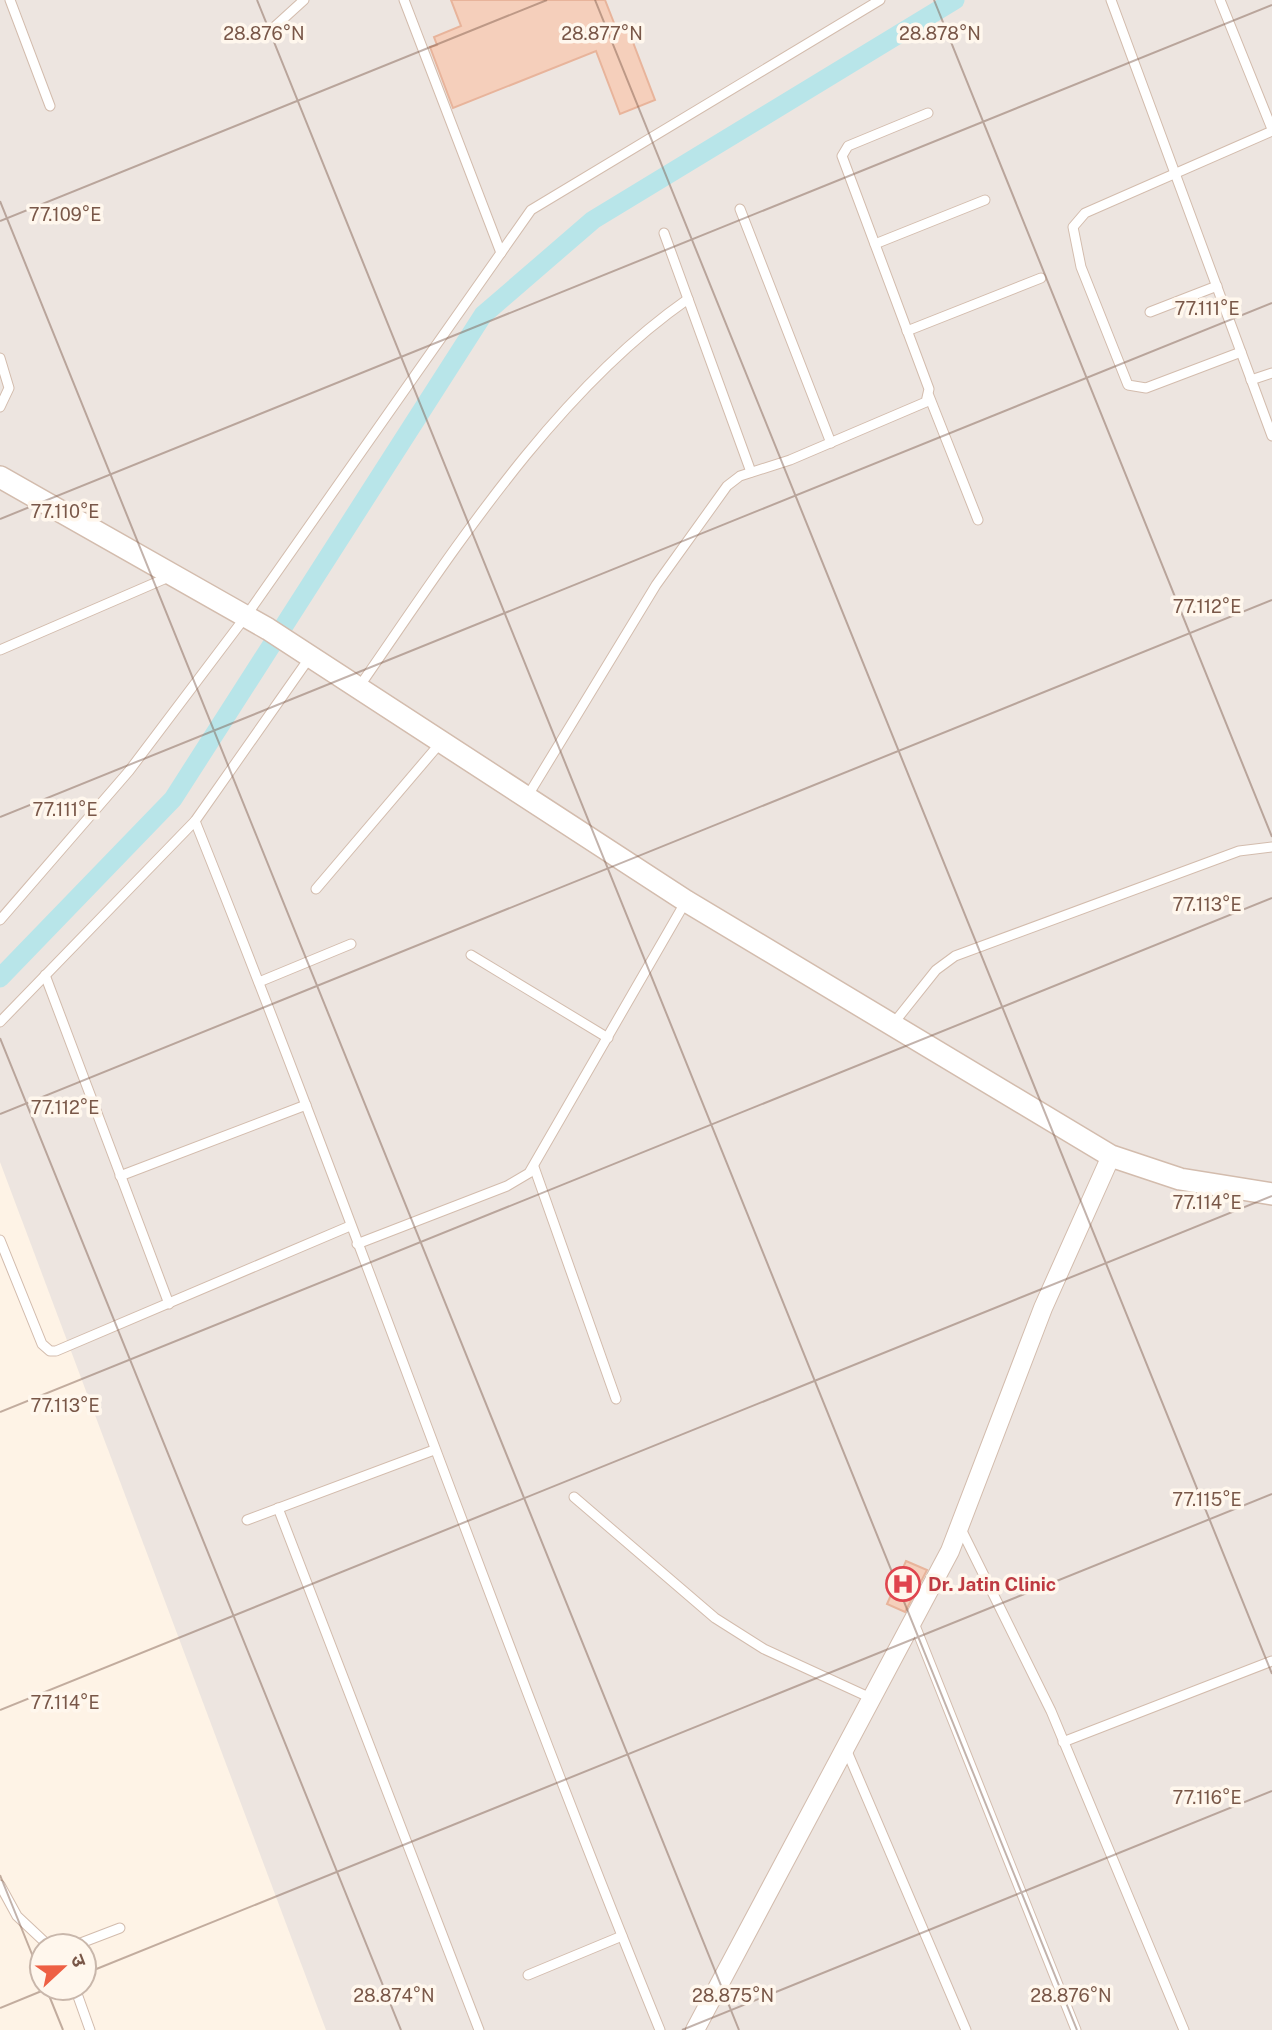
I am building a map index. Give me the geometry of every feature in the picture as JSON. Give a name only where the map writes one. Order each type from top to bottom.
[{"type":"street","points":[[0,477],[306,652],[686,901],[1111,1156],[1180,1179],[1272,1194]]},
{"type":"street","points":[[695,2030],[914,1623],[960,1526],[1043,1308],[1111,1156]]},
{"type":"lane","points":[[10,0],[50,106]]},
{"type":"lane","points":[[271,30],[304,0]]},
{"type":"lane","points":[[404,0],[501,253]]},
{"type":"lane","points":[[0,920],[129,771],[246,616],[531,209],[880,0]]},
{"type":"lane","points":[[1111,0],[1272,436]]},
{"type":"lane","points":[[1220,0],[1272,130],[1175,171],[1076,219],[1073,238],[1081,267],[1128,384],[1146,388],[1241,352]]},
{"type":"lane","points":[[928,113],[848,146],[843,152],[929,396],[978,520]]},
{"type":"lane","points":[[875,244],[985,200]]},
{"type":"lane","points":[[740,209],[831,443]]},
{"type":"lane","points":[[664,233],[751,472]]},
{"type":"lane","points":[[907,331],[1041,278]]},
{"type":"lane","points":[[1150,312],[1217,286]]},
{"type":"lane","points":[[359,687],[455,548],[535,445],[640,334],[688,299]]},
{"type":"lane","points":[[0,358],[9,388],[0,407]]},
{"type":"lane","points":[[1251,380],[1272,373]]},
{"type":"lane","points":[[527,797],[656,585],[726,486],[751,472],[920,406],[929,396]]},
{"type":"lane","points":[[0,650],[172,575]]},
{"type":"lane","points":[[0,1022],[195,821],[306,652]]},
{"type":"lane","points":[[317,888],[442,741]]},
{"type":"lane","points":[[195,821],[260,982],[433,1450],[660,2030]]},
{"type":"lane","points":[[893,1024],[936,970],[954,957],[1239,851],[1272,847]]},
{"type":"lane","points":[[357,1244],[524,1178],[534,1167],[686,901]]},
{"type":"lane","points":[[260,982],[351,944]]},
{"type":"lane","points":[[471,955],[608,1038]]},
{"type":"lane","points":[[45,975],[169,1304]]},
{"type":"lane","points":[[120,1176],[306,1105]]},
{"type":"lane","points":[[534,1167],[616,1399]]},
{"type":"lane","points":[[0,1240],[42,1344],[50,1351],[62,1350],[350,1226]]},
{"type":"lane","points":[[247,1520],[433,1450]]},
{"type":"lane","points":[[574,1497],[715,1618],[764,1649],[873,1699]]},
{"type":"lane","points":[[278,1508],[479,2030]]},
{"type":"lane","points":[[960,1526],[1063,1742],[1184,2030]]},
{"type":"lane","points":[[914,1623],[1076,2030]]},
{"type":"lane","points":[[1063,1742],[1272,1661]]},
{"type":"lane","points":[[846,1749],[966,2030]]},
{"type":"lane","points":[[0,1885],[17,1916],[34,1932]]},
{"type":"lane","points":[[98,1936],[120,1928]]},
{"type":"lane","points":[[528,1975],[622,1936]]},
{"type":"lane","points":[[80,2002],[90,2030]]},
{"type":"shaded area","points":[[0,0],[1272,0],[1272,2030],[326,2030],[0,1162]]},
{"type":"building","points":[[451,0],[605,0],[616,28],[626,24],[655,100],[620,114],[596,51],[453,108],[430,47],[437,45],[434,37],[461,26]]},
{"type":"building","points":[[906,1561],[927,1570],[905,1612],[887,1604]]},
{"type":"waterway","points":[[0,978],[173,799],[483,315],[593,220],[955,0]]},
{"type":"place","name":"Dr. Jatin Clinic","points":[[903,1584]]}]
